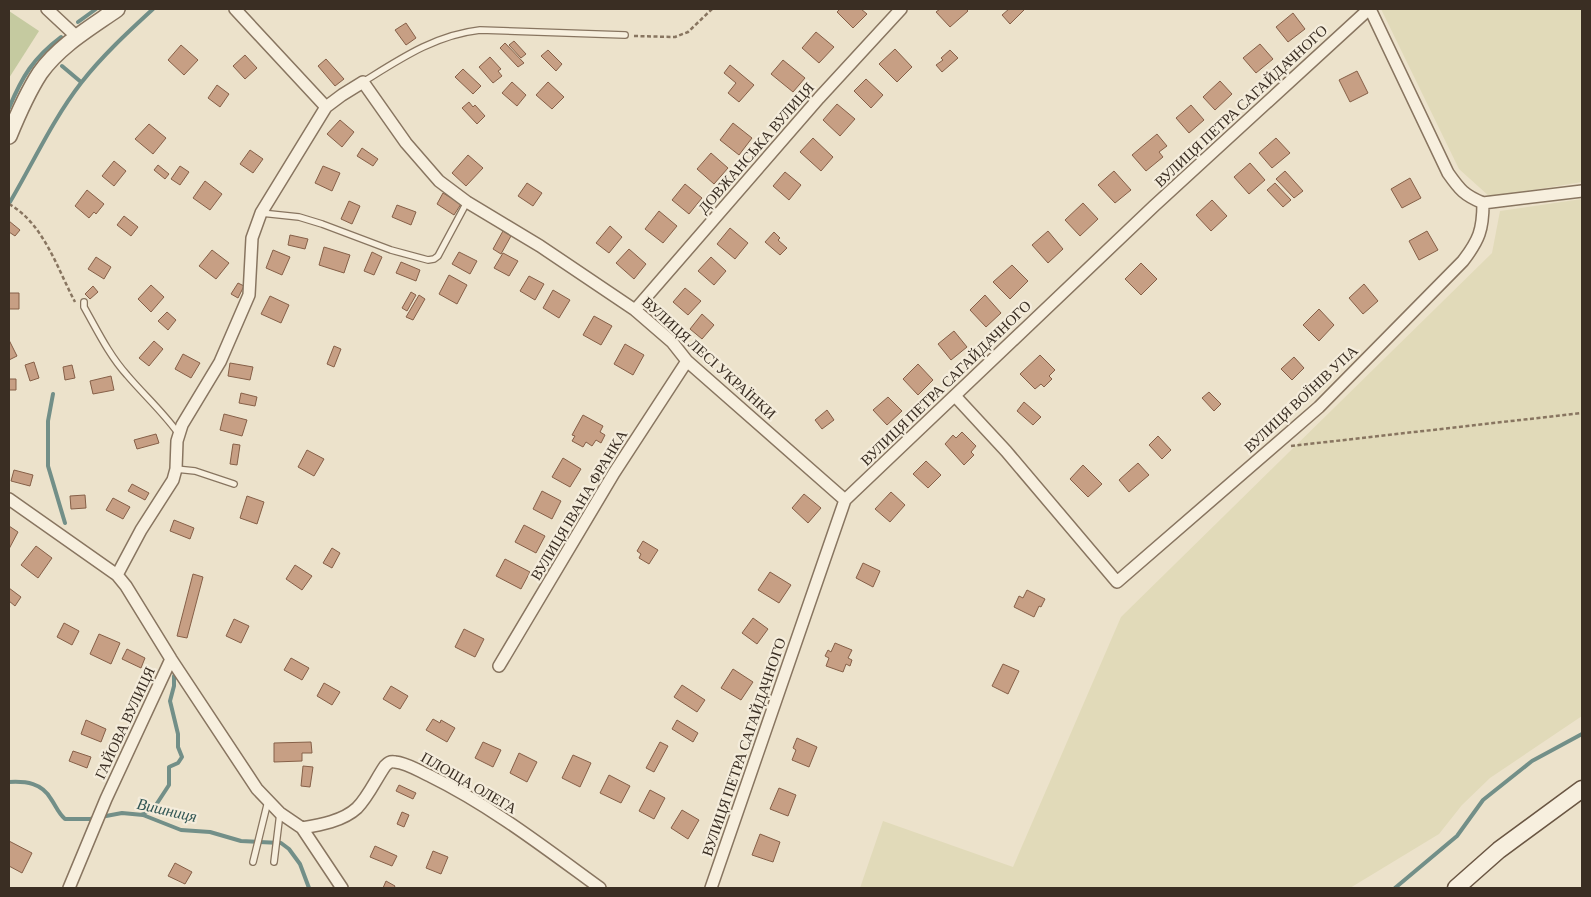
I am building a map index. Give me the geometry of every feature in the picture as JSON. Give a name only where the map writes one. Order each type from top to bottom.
[{"type":"main road","points":[[1456,888],[1499,850],[1582,789]]},
{"type":"street","points":[[47,9],[77,37]]},
{"type":"street","points":[[9,136],[26,99],[50,61],[77,37],[117,9]]},
{"type":"street","points":[[235,9],[326,107]]},
{"type":"street","name":"ДОВЖАНСЬКА ВУЛИЦЯ","points":[[635,310],[819,98],[901,9]]},
{"type":"street","points":[[1370,9],[1448,173],[1460,190],[1470,198],[1483,204],[1582,190]]},
{"type":"street","name":"ВУЛИЦЯ ПЕТРА САГАЙДАЧНОГО","points":[[711,888],[845,500],[1154,206],[1370,9]]},
{"type":"street","points":[[117,575],[140,530],[173,480],[176,469],[179,433],[182,425],[220,362],[249,295],[252,238],[261,213],[326,107],[363,82]]},
{"type":"street","name":"ВУЛИЦЯ ЛЕСІ УКРАЇНКИ","points":[[363,82],[406,143],[439,181],[467,202],[540,246],[635,310],[672,342],[687,361],[845,500]]},
{"type":"street","name":"ВУЛИЦЯ ВОЇНІВ УПА","points":[[955,396],[1006,452],[1117,582],[1319,407],[1463,261],[1476,245],[1480,234],[1483,223],[1483,204]]},
{"type":"street","name":"ВУЛИЦЯ ІВАНА ФРАНКА","points":[[499,666],[614,473],[687,361]]},
{"type":"street","points":[[9,499],[70,540],[117,575],[126,586],[256,789],[280,813],[302,828],[342,888]]},
{"type":"street","name":"ГАЙОВА ВУЛИЦЯ","points":[[71,888],[88,838],[171,659]]},
{"type":"street","name":"ПЛОЩА ОЛЕГА","points":[[302,828],[322,825],[356,809],[389,762],[405,764],[443,782],[481,805],[527,835],[600,888]]},
{"type":"lane","points":[[363,82],[416,49],[448,36],[469,31],[625,35]]},
{"type":"lane","points":[[261,213],[299,218],[322,224],[391,250],[428,260],[438,256],[467,202]]},
{"type":"lane","points":[[84,302],[84,306],[104,344],[126,374],[166,416],[179,433]]},
{"type":"lane","points":[[176,469],[195,471],[234,484]]},
{"type":"lane","points":[[253,862],[268,800]]},
{"type":"lane","points":[[274,862],[280,813]]},
{"type":"path","points":[[625,35],[675,37],[688,32],[712,9]]},
{"type":"path","points":[[9,204],[21,211],[39,231],[79,309]]},
{"type":"path","points":[[1272,448],[1582,414]]},
{"type":"shaded area","points":[[1381,9],[1582,9],[1582,182],[1490,197],[1459,169]]},
{"type":"shaded area","points":[[1582,199],[1582,716],[1490,778],[1462,805],[1439,834],[1350,888],[860,888],[883,821],[1013,867],[1121,617],[1492,253],[1500,211]]},
{"type":"green space","points":[[9,11],[39,31],[9,78]]},
{"type":"building","points":[[840,9],[861,9],[867,14],[853,28],[837,12]]},
{"type":"building","points":[[940,9],[966,9],[968,11],[950,27],[936,12]]},
{"type":"building","points":[[1009,9],[1024,10],[1010,24],[1002,15]]},
{"type":"building","points":[[1293,13],[1305,29],[1288,42],[1276,27]]},
{"type":"building","points":[[406,23],[416,38],[406,45],[395,30]]},
{"type":"building","points":[[816,32],[834,47],[819,63],[802,48]]},
{"type":"building","points":[[514,41],[526,54],[521,58],[509,45]]},
{"type":"building","points":[[505,43],[524,63],[518,67],[500,48]]},
{"type":"building","points":[[1260,44],[1273,59],[1256,73],[1243,58]]},
{"type":"building","points":[[181,45],[198,60],[184,75],[168,60]]},
{"type":"building","points":[[895,49],[912,67],[897,82],[879,64]]},
{"type":"building","points":[[548,50],[562,64],[556,71],[541,56]]},
{"type":"building","points":[[950,50],[958,58],[942,72],[936,65],[943,60],[941,58]]},
{"type":"building","points":[[245,55],[257,68],[245,79],[233,66]]},
{"type":"building","points":[[490,57],[501,69],[498,71],[502,76],[493,83],[479,67]]},
{"type":"building","points":[[326,59],[344,79],[335,86],[318,66]]},
{"type":"building","points":[[783,60],[805,78],[793,92],[771,74]]},
{"type":"building","points":[[730,65],[754,85],[739,102],[728,93],[736,83],[724,73]]},
{"type":"building","points":[[463,69],[481,86],[473,94],[455,77]]},
{"type":"building","points":[[1357,71],[1368,93],[1350,102],[1339,80]]},
{"type":"building","points":[[866,79],[883,95],[871,108],[854,91]]},
{"type":"building","points":[[1220,81],[1232,94],[1215,110],[1203,97]]},
{"type":"building","points":[[512,82],[526,95],[517,106],[502,93]]},
{"type":"building","points":[[548,82],[564,97],[552,109],[536,95]]},
{"type":"building","points":[[217,85],[229,94],[220,107],[208,98]]},
{"type":"building","points":[[469,102],[473,107],[475,105],[485,116],[477,124],[462,108]]},
{"type":"building","points":[[837,104],[855,119],[840,136],[823,120]]},
{"type":"building","points":[[1191,105],[1204,120],[1189,133],[1176,118]]},
{"type":"building","points":[[340,120],[354,132],[342,147],[327,134]]},
{"type":"building","points":[[733,123],[752,138],[739,155],[720,140]]},
{"type":"building","points":[[149,124],[166,138],[153,154],[135,139]]},
{"type":"building","points":[[1157,134],[1167,146],[1159,152],[1163,157],[1146,171],[1132,155]]},
{"type":"building","points":[[813,138],[833,157],[821,171],[800,152]]},
{"type":"building","points":[[1276,138],[1290,153],[1272,168],[1259,153]]},
{"type":"building","points":[[362,148],[378,159],[373,166],[357,156]]},
{"type":"building","points":[[250,150],[263,159],[253,173],[240,164]]},
{"type":"building","points":[[711,153],[728,168],[714,184],[697,169]]},
{"type":"building","points":[[468,155],[483,168],[466,186],[452,173]]},
{"type":"building","points":[[114,161],[126,171],[114,186],[102,176]]},
{"type":"building","points":[[1250,163],[1265,180],[1249,194],[1234,177]]},
{"type":"building","points":[[158,165],[169,174],[165,179],[154,170]]},
{"type":"building","points":[[180,166],[189,172],[180,185],[171,179]]},
{"type":"building","points":[[323,166],[340,173],[332,191],[315,183]]},
{"type":"building","points":[[1114,171],[1131,190],[1115,203],[1098,185]]},
{"type":"building","points":[[1285,171],[1303,191],[1294,198],[1276,179]]},
{"type":"building","points":[[785,172],[801,185],[789,200],[773,186]]},
{"type":"building","points":[[1410,178],[1421,198],[1402,208],[1391,189]]},
{"type":"building","points":[[205,181],[222,194],[210,210],[193,198]]},
{"type":"building","points":[[527,183],[542,193],[533,206],[518,196]]},
{"type":"building","points":[[1275,183],[1291,200],[1283,207],[1267,190]]},
{"type":"building","points":[[685,184],[702,198],[689,214],[672,200]]},
{"type":"building","points":[[87,190],[104,204],[96,214],[94,212],[89,218],[75,206]]},
{"type":"building","points":[[443,193],[461,204],[454,215],[437,204]]},
{"type":"building","points":[[1212,200],[1227,216],[1211,231],[1196,215]]},
{"type":"building","points":[[349,201],[360,206],[352,224],[341,219]]},
{"type":"building","points":[[1083,203],[1098,219],[1080,236],[1065,220]]},
{"type":"building","points":[[397,205],[416,212],[411,225],[392,217]]},
{"type":"building","points":[[659,211],[677,226],[663,243],[645,229]]},
{"type":"building","points":[[124,216],[138,227],[131,236],[117,225]]},
{"type":"building","points":[[9,221],[20,230],[15,236],[9,232]]},
{"type":"building","points":[[610,226],[622,237],[609,253],[596,243]]},
{"type":"building","points":[[730,228],[748,243],[735,259],[717,244]]},
{"type":"building","points":[[503,231],[511,236],[501,254],[493,249]]},
{"type":"building","points":[[1048,231],[1063,249],[1048,263],[1032,245]]},
{"type":"building","points":[[1427,231],[1438,250],[1419,260],[1409,241]]},
{"type":"building","points":[[774,232],[780,238],[778,240],[787,248],[780,255],[765,242]]},
{"type":"building","points":[[290,235],[308,239],[305,249],[288,245]]},
{"type":"building","points":[[324,247],[350,255],[344,273],[319,265]]},
{"type":"building","points":[[629,249],[646,264],[634,279],[616,263]]},
{"type":"building","points":[[212,250],[229,263],[216,279],[199,266]]},
{"type":"building","points":[[273,250],[290,257],[282,275],[266,268]]},
{"type":"building","points":[[372,252],[382,257],[374,275],[364,271]]},
{"type":"building","points":[[459,252],[477,261],[470,274],[452,264]]},
{"type":"building","points":[[503,253],[518,261],[509,276],[494,268]]},
{"type":"building","points":[[96,257],[111,267],[104,279],[88,269]]},
{"type":"building","points":[[711,257],[726,271],[714,285],[698,271]]},
{"type":"building","points":[[401,262],[420,270],[416,281],[396,273]]},
{"type":"building","points":[[1141,263],[1157,279],[1141,295],[1125,279]]},
{"type":"building","points":[[1012,265],[1028,281],[1010,299],[993,282]]},
{"type":"building","points":[[449,275],[467,285],[457,304],[439,294]]},
{"type":"building","points":[[529,276],[544,284],[535,300],[520,291]]},
{"type":"building","points":[[238,283],[244,286],[238,298],[231,294]]},
{"type":"building","points":[[1364,284],[1378,301],[1363,314],[1349,298]]},
{"type":"building","points":[[151,285],[164,297],[151,312],[138,299]]},
{"type":"building","points":[[93,286],[98,292],[90,299],[85,294]]},
{"type":"building","points":[[685,288],[701,301],[688,315],[673,302]]},
{"type":"building","points":[[553,290],[570,300],[559,318],[543,308]]},
{"type":"building","points":[[411,292],[416,295],[407,311],[402,308]]},
{"type":"building","points":[[9,293],[19,293],[19,309],[9,309]]},
{"type":"building","points":[[419,295],[425,299],[413,320],[406,317]]},
{"type":"building","points":[[985,295],[1001,313],[986,327],[970,310]]},
{"type":"building","points":[[270,296],[289,305],[281,323],[261,314]]},
{"type":"building","points":[[1319,309],[1334,325],[1319,341],[1303,325]]},
{"type":"building","points":[[167,312],[176,320],[168,330],[158,321]]},
{"type":"building","points":[[702,314],[714,325],[702,339],[690,329]]},
{"type":"building","points":[[594,316],[612,326],[601,345],[583,335]]},
{"type":"building","points":[[954,331],[967,347],[951,360],[938,344]]},
{"type":"building","points":[[9,340],[17,356],[9,360]]},
{"type":"building","points":[[154,341],[163,349],[149,366],[139,358]]},
{"type":"building","points":[[625,344],[644,355],[633,375],[614,364]]},
{"type":"building","points":[[334,346],[341,349],[334,367],[327,364]]},
{"type":"building","points":[[183,354],[200,363],[191,378],[175,369]]},
{"type":"building","points":[[1040,355],[1055,370],[1049,376],[1052,379],[1044,387],[1041,384],[1035,389],[1020,374]]},
{"type":"building","points":[[1294,357],[1304,368],[1292,380],[1281,369]]},
{"type":"building","points":[[34,362],[39,378],[30,381],[25,365]]},
{"type":"building","points":[[230,363],[253,367],[250,380],[228,376]]},
{"type":"building","points":[[918,364],[933,380],[918,395],[903,379]]},
{"type":"building","points":[[72,365],[75,378],[65,380],[63,367]]},
{"type":"building","points":[[111,376],[114,390],[93,394],[90,381]]},
{"type":"building","points":[[9,379],[16,379],[16,390],[9,390]]},
{"type":"building","points":[[1209,392],[1221,404],[1214,411],[1202,398]]},
{"type":"building","points":[[241,393],[257,397],[255,406],[239,403]]},
{"type":"building","points":[[888,397],[902,411],[887,425],[873,410]]},
{"type":"building","points":[[1024,402],[1041,417],[1033,425],[1017,411]]},
{"type":"building","points":[[827,410],[834,420],[822,429],[815,420]]},
{"type":"building","points":[[224,414],[247,420],[242,436],[220,430]]},
{"type":"building","points":[[583,415],[603,426],[600,432],[605,435],[601,443],[596,440],[592,446],[586,442],[583,447],[572,441],[575,436],[572,435]]},
{"type":"building","points":[[962,432],[976,446],[971,452],[974,455],[964,465],[945,444],[953,435],[956,438]]},
{"type":"building","points":[[156,434],[159,443],[137,449],[134,440]]},
{"type":"building","points":[[1158,436],[1171,450],[1162,459],[1149,445]]},
{"type":"building","points":[[233,444],[240,445],[237,465],[230,464]]},
{"type":"building","points":[[307,450],[324,459],[314,476],[298,467]]},
{"type":"building","points":[[563,458],[581,469],[570,487],[552,477]]},
{"type":"building","points":[[926,461],[941,475],[928,488],[913,474]]},
{"type":"building","points":[[1138,463],[1149,475],[1129,492],[1119,480]]},
{"type":"building","points":[[1083,465],[1102,484],[1088,497],[1070,479]]},
{"type":"building","points":[[14,470],[33,475],[30,486],[11,481]]},
{"type":"building","points":[[132,484],[149,493],[145,500],[128,491]]},
{"type":"building","points":[[542,491],[561,501],[552,519],[533,509]]},
{"type":"building","points":[[891,492],[905,505],[890,522],[875,509]]},
{"type":"building","points":[[804,494],[821,508],[808,523],[792,508]]},
{"type":"building","points":[[85,495],[86,508],[71,509],[70,496]]},
{"type":"building","points":[[247,496],[264,502],[257,524],[240,518]]},
{"type":"building","points":[[113,498],[130,507],[123,519],[106,510]]},
{"type":"building","points":[[174,520],[194,528],[190,539],[170,531]]},
{"type":"building","points":[[524,525],[545,536],[536,553],[515,542]]},
{"type":"building","points":[[9,526],[18,532],[9,549]]},
{"type":"building","points":[[643,541],[658,550],[649,564],[639,558],[641,554],[637,551]]},
{"type":"building","points":[[36,546],[52,558],[38,578],[21,565]]},
{"type":"building","points":[[332,548],[340,553],[332,568],[323,563]]},
{"type":"building","points":[[505,559],[530,572],[521,589],[496,576]]},
{"type":"building","points":[[863,563],[880,571],[873,587],[856,578]]},
{"type":"building","points":[[295,565],[312,576],[302,590],[286,579]]},
{"type":"building","points":[[770,572],[791,585],[779,603],[758,590]]},
{"type":"building","points":[[193,574],[203,577],[187,638],[177,636]]},
{"type":"building","points":[[9,588],[21,597],[15,606],[9,601]]},
{"type":"building","points":[[1027,590],[1045,599],[1034,617],[1014,607],[1019,596],[1023,598]]},
{"type":"building","points":[[753,618],[768,629],[757,644],[742,633]]},
{"type":"building","points":[[234,619],[249,626],[241,643],[226,636]]},
{"type":"building","points":[[64,623],[79,631],[72,645],[57,637]]},
{"type":"building","points":[[464,629],[484,639],[475,657],[455,647]]},
{"type":"building","points":[[99,634],[120,643],[111,664],[90,654]]},
{"type":"building","points":[[835,643],[852,650],[848,658],[852,660],[850,666],[846,664],[843,672],[826,666],[829,658],[825,656],[828,650],[831,652]]},
{"type":"building","points":[[127,649],[145,658],[141,668],[122,659]]},
{"type":"building","points":[[291,658],[309,668],[302,680],[284,670]]},
{"type":"building","points":[[1003,664],[1019,671],[1008,694],[992,686]]},
{"type":"building","points":[[733,669],[753,682],[741,700],[721,688]]},
{"type":"building","points":[[324,683],[340,692],[332,705],[317,696]]},
{"type":"building","points":[[682,685],[705,700],[697,712],[674,697]]},
{"type":"building","points":[[391,686],[408,696],[400,709],[383,699]]},
{"type":"building","points":[[433,719],[440,723],[441,720],[455,728],[447,742],[426,730]]},
{"type":"building","points":[[86,720],[106,729],[101,742],[81,734]]},
{"type":"building","points":[[677,720],[698,733],[693,742],[672,729]]},
{"type":"building","points":[[797,738],[817,747],[809,767],[792,760],[796,750],[793,748]]},
{"type":"building","points":[[311,742],[312,753],[302,753],[302,761],[274,762],[274,743]]},
{"type":"building","points":[[483,742],[501,750],[493,767],[475,758]]},
{"type":"building","points":[[660,742],[668,746],[654,772],[646,768]]},
{"type":"building","points":[[73,751],[91,757],[87,768],[69,761]]},
{"type":"building","points":[[519,753],[537,762],[527,782],[510,773]]},
{"type":"building","points":[[573,755],[591,763],[580,787],[562,778]]},
{"type":"building","points":[[303,766],[313,767],[310,787],[301,786]]},
{"type":"building","points":[[609,775],[630,786],[621,803],[600,793]]},
{"type":"building","points":[[399,785],[416,793],[413,799],[396,791]]},
{"type":"building","points":[[779,788],[796,795],[788,816],[770,809]]},
{"type":"building","points":[[650,790],[665,798],[654,819],[639,811]]},
{"type":"building","points":[[682,810],[699,820],[688,839],[671,828]]},
{"type":"building","points":[[402,812],[409,815],[404,827],[397,824]]},
{"type":"building","points":[[760,834],[780,842],[773,862],[752,855]]},
{"type":"building","points":[[9,841],[32,853],[22,873],[9,866]]},
{"type":"building","points":[[375,846],[397,856],[392,866],[370,857]]},
{"type":"building","points":[[433,851],[448,857],[441,874],[426,868]]},
{"type":"building","points":[[175,863],[192,872],[185,884],[168,876]]},
{"type":"building","points":[[386,881],[395,886],[394,888],[383,888]]},
{"type":"waterway","points":[[78,22],[96,9]]},
{"type":"waterway","points":[[10,202],[52,126],[81,83],[106,54],[153,9]]},
{"type":"waterway","points":[[9,108],[29,69],[61,37]]},
{"type":"waterway","points":[[62,66],[81,82]]},
{"type":"waterway","points":[[53,394],[48,421],[48,466],[65,523]]},
{"type":"waterway","points":[[143,814],[154,808],[169,785],[169,767],[178,763],[182,757],[178,747],[178,734],[170,701],[174,686],[174,676]]},
{"type":"waterway","points":[[1395,888],[1457,836],[1483,800],[1532,761],[1582,734]]},
{"type":"waterway","name":"Вишниця","points":[[9,782],[33,784],[43,789],[65,819],[90,819],[122,813],[143,815],[181,830],[210,832],[241,841],[281,843],[289,849],[300,864],[309,888]]}]
